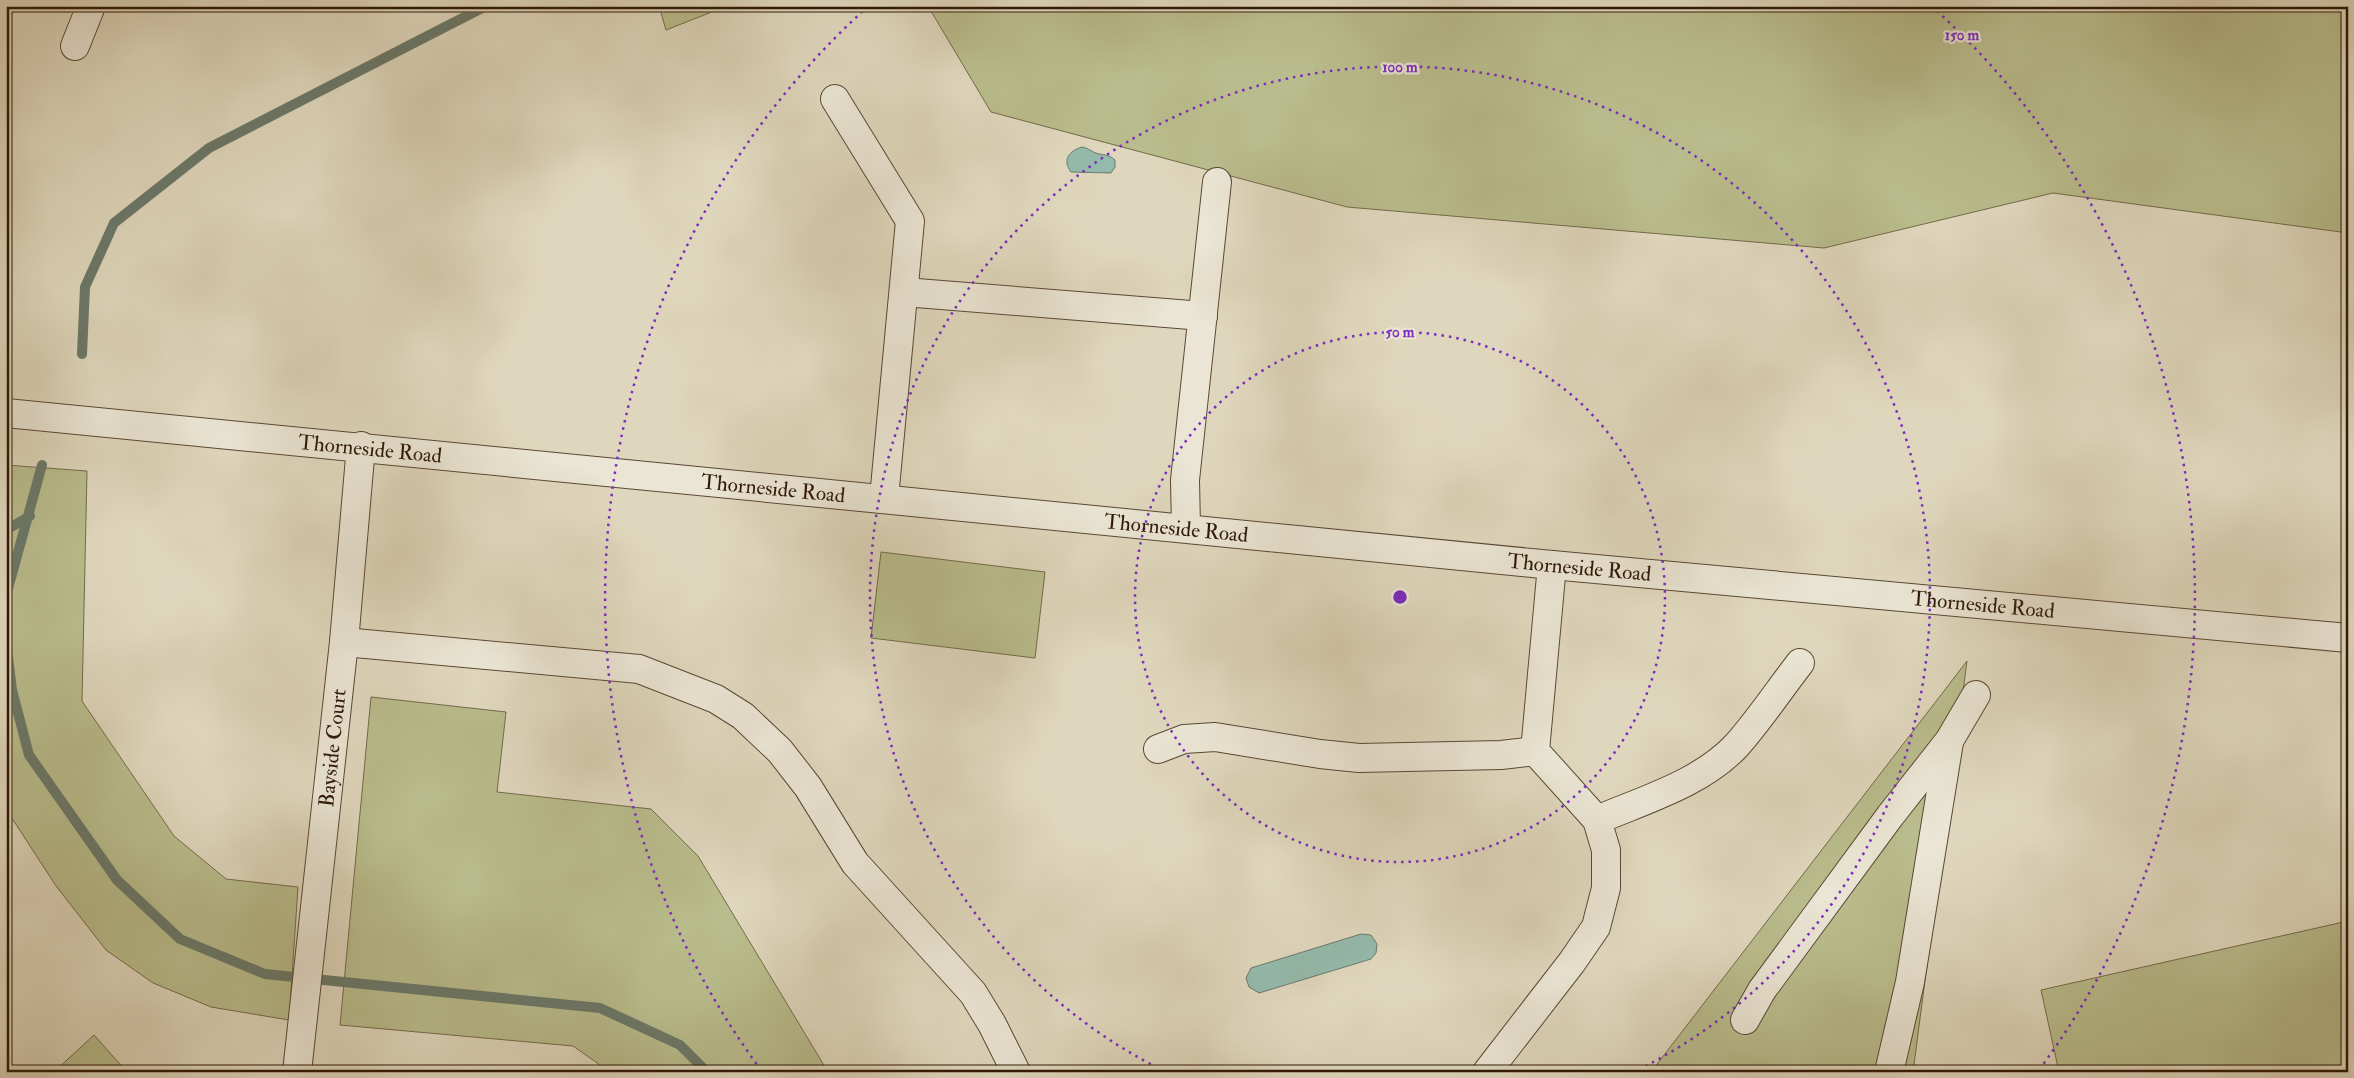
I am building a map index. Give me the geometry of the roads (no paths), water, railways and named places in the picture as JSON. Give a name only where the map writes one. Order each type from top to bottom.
[{"type":"street","points":[[75,46],[91,6]]},
{"type":"street","points":[[835,99],[910,221],[884,498]]},
{"type":"street","points":[[1186,528],[1185,480],[1217,182]]},
{"type":"street","points":[[904,292],[1203,316]]},
{"type":"street","name":"Thorneside Road","points":[[6,413],[361,446],[1552,565],[2348,638]]},
{"type":"street","name":"Bayside Court","points":[[299,1060],[329,761],[344,642],[361,446]]},
{"type":"street","points":[[1487,1072],[1572,962],[1596,927],[1603,904],[1607,880],[1606,850],[1597,820],[1535,751],[1552,565]]},
{"type":"street","points":[[344,642],[639,670],[716,699],[743,716],[780,751],[802,780],[855,863],[972,993],[992,1024],[1016,1072]]},
{"type":"street","points":[[1597,820],[1693,778],[1715,764],[1737,745],[1800,663]]},
{"type":"street","points":[[1745,1020],[1768,982],[1890,816],[1949,741],[1976,695]]},
{"type":"street","points":[[1158,749],[1184,739],[1215,737],[1320,754],[1359,758],[1501,755],[1535,751]]},
{"type":"street","points":[[1889,1072],[1910,982],[1949,741]]},
{"type":"waterway","points":[[82,354],[85,287],[114,223],[209,148],[486,6]]},
{"type":"waterway","points":[[6,596],[42,465]]},
{"type":"waterway","points":[[6,530],[30,516]]},
{"type":"waterway","points":[[6,640],[12,690],[29,755],[117,880],[180,939],[265,974],[600,1008],[680,1045],[707,1072]]}]
